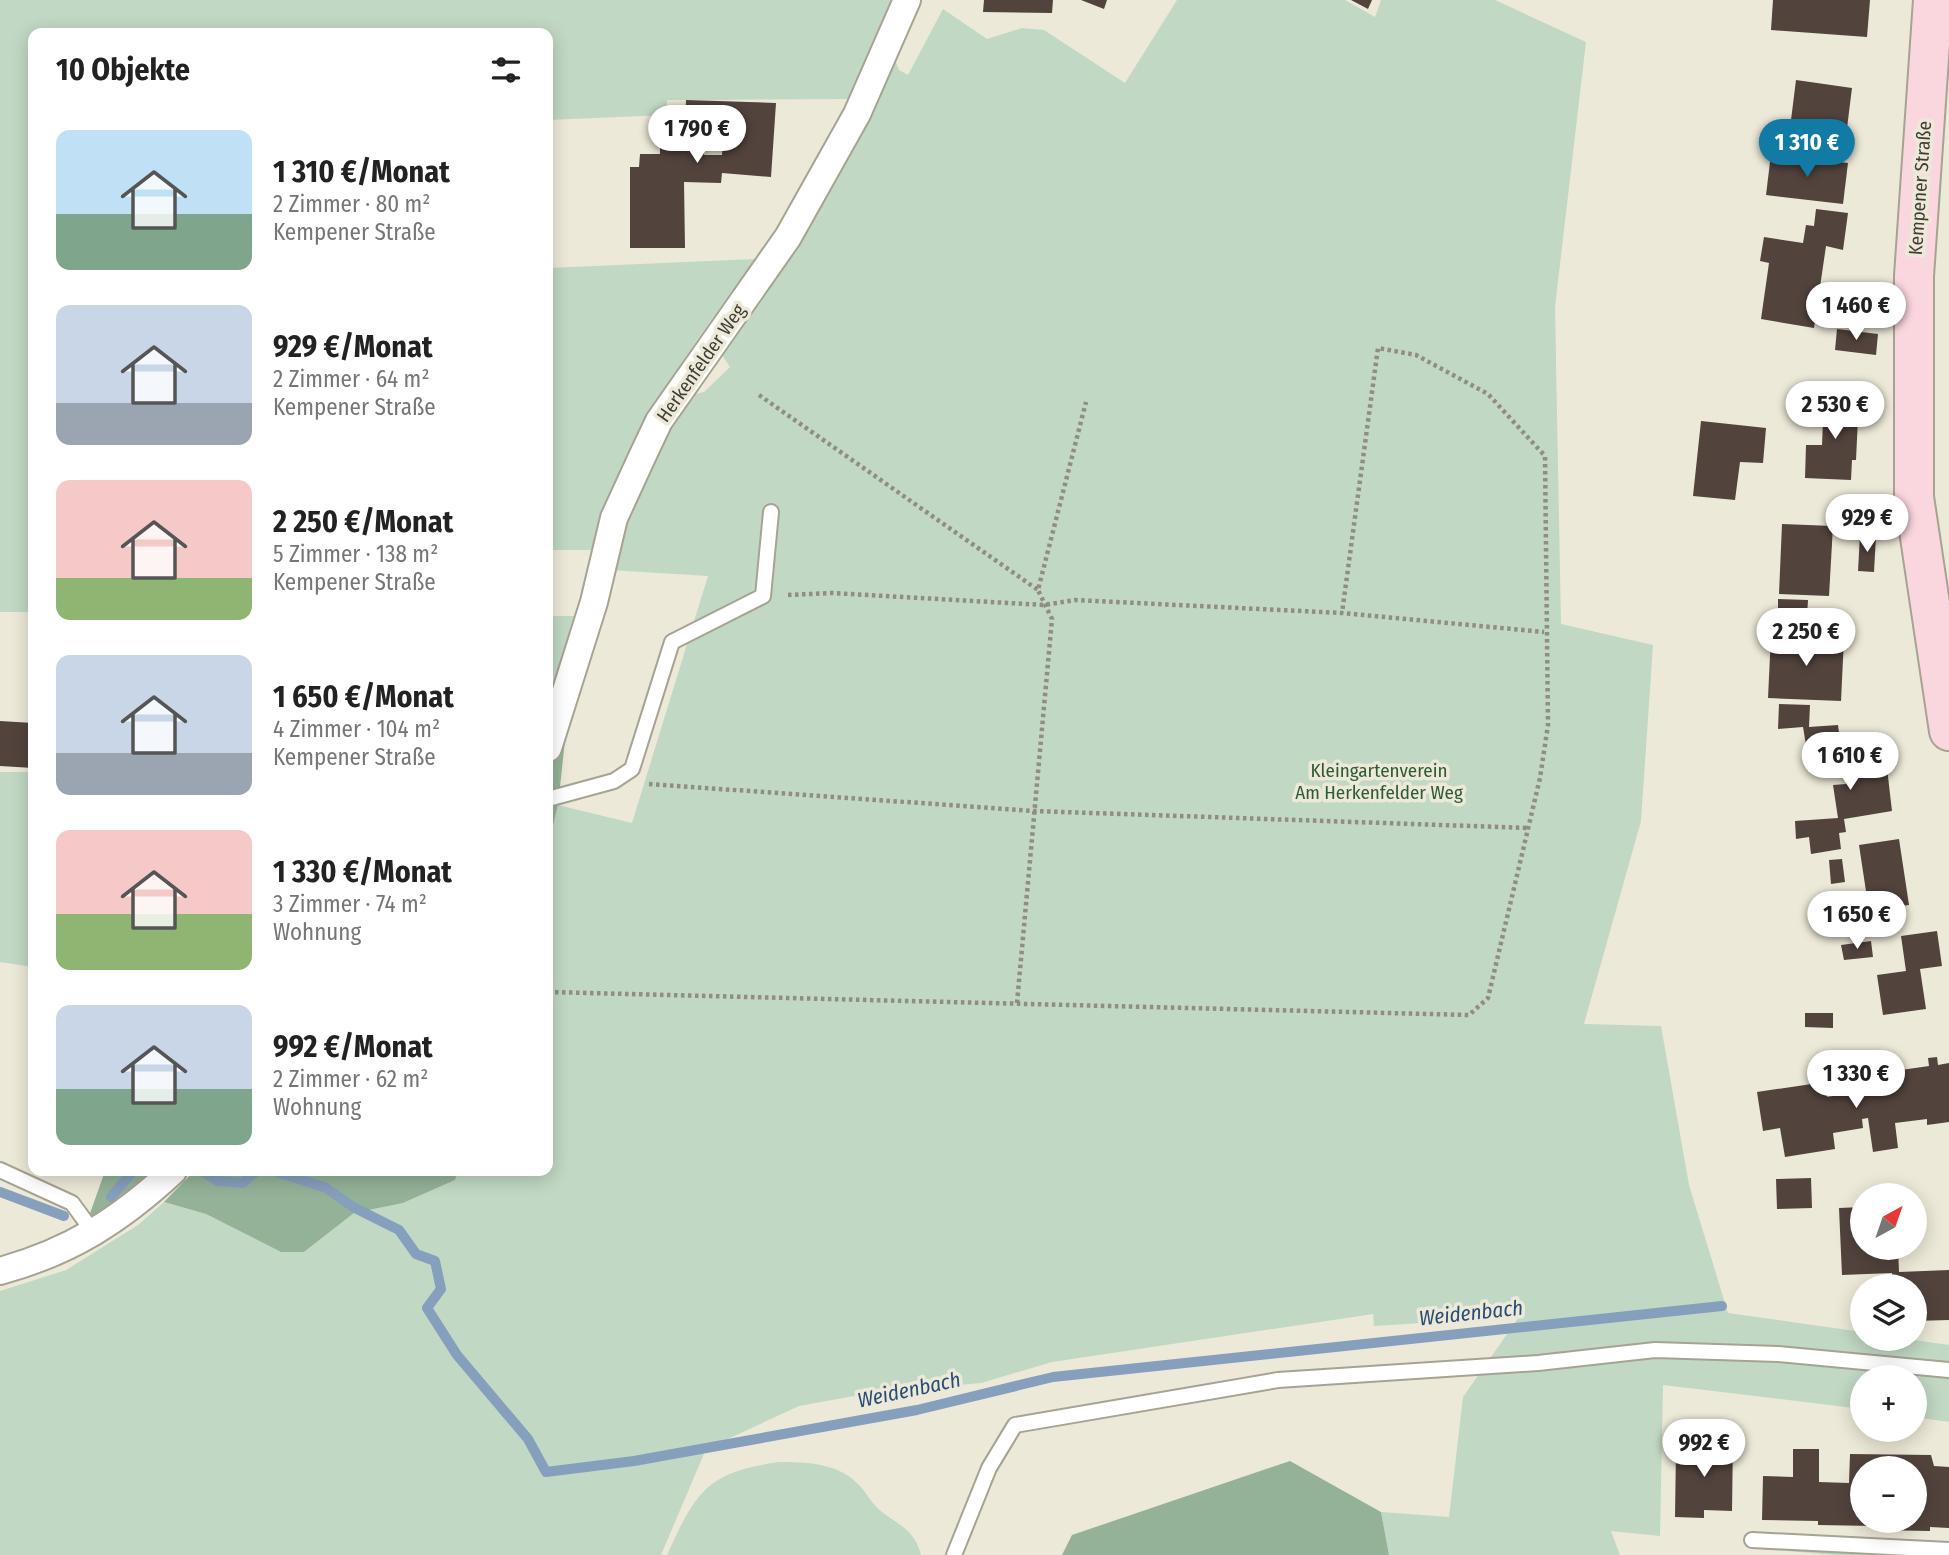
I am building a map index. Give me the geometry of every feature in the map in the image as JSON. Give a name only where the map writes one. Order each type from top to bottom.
[{"type":"main road","name":"Kempener Straße","points":[[1933,0],[1914,276],[1914,498],[1948,717]]},
{"type":"street","name":"Herkenfelder Weg","points":[[553,721],[594,602],[614,518],[659,422],[788,237],[857,114],[907,0]]},
{"type":"street","points":[[0,1271],[41,1260],[94,1233],[130,1208],[167,1176]]},
{"type":"lane","points":[[553,798],[614,781],[632,769],[672,642],[763,596],[771,512]]},
{"type":"lane","points":[[0,1170],[72,1203],[94,1233]]},
{"type":"lane","points":[[954,1555],[989,1468],[1015,1425],[1278,1380],[1538,1363],[1655,1350],[1778,1354],[1949,1370]]},
{"type":"lane","points":[[1752,1540],[1949,1550]]},
{"type":"path","points":[[553,992],[1469,1015],[1488,998],[1529,828],[1548,725],[1544,632],[1545,456],[1488,394],[1416,355],[1378,348],[1342,613]]},
{"type":"path","points":[[759,395],[1038,590],[1052,619],[1017,1003]]},
{"type":"path","points":[[1038,590],[1086,402]]},
{"type":"path","points":[[763,596],[832,593],[1044,605],[1075,600],[1342,613],[1544,632]]},
{"type":"path","points":[[614,781],[1034,811],[1529,828]]},
{"type":"green space","points":[[0,0],[891,0],[865,67],[848,99],[667,100],[666,115],[553,120],[553,28],[28,28],[28,612],[0,612]]},
{"type":"green space","name":"Kleingartenverein Am Herkenfelder Weg","points":[[1177,0],[1345,0],[1375,17],[1381,0],[1495,0],[1586,42],[1555,307],[1561,624],[1653,645],[1641,821],[1584,1024],[1661,1026],[1689,1185],[1728,1313],[1850,1330],[1850,1351],[1927,1351],[1927,1342],[1949,1345],[1949,1422],[1927,1419],[1927,1365],[1850,1365],[1850,1408],[1663,1385],[1660,1536],[1611,1531],[1620,1555],[1389,1555],[1381,1512],[1449,1517],[1463,1397],[1519,1317],[1374,1326],[1373,1314],[1052,1362],[981,1383],[871,1393],[799,1406],[706,1449],[661,1555],[0,1555],[0,1291],[66,1270],[138,1225],[164,1202],[206,1214],[281,1252],[304,1252],[354,1213],[403,1203],[455,1180],[456,1176],[553,1176],[553,826],[558,805],[632,823],[708,576],[610,570],[622,524],[686,396],[704,392],[730,367],[722,355],[725,341],[894,57],[899,70],[908,75],[943,9],[987,39],[1022,28],[1044,30],[1125,83]]},
{"type":"green space","points":[[755,259],[682,362],[639,433],[605,509],[592,550],[553,550],[553,268]]},
{"type":"green space","points":[[553,616],[577,616],[553,684]]},
{"type":"green space","points":[[566,731],[558,805],[553,826],[553,759]]},
{"type":"green space","points":[[0,772],[28,772],[28,966],[0,962]]},
{"type":"green space","points":[[103,1176],[147,1176],[130,1195],[88,1219]]},
{"type":"green space","points":[[189,1176],[456,1176],[455,1180],[403,1203],[354,1213],[304,1252],[281,1252],[206,1214],[164,1202]]},
{"type":"green space","points":[[1290,1461],[1381,1512],[1389,1555],[1062,1555],[1072,1535]]},
{"type":"green space","points":[[779,1462],[821,1465],[849,1476],[878,1509],[911,1535],[921,1555],[667,1555],[687,1515],[707,1488],[735,1472]]},
{"type":"green space","points":[[1753,1544],[1893,1555],[1833,1555],[1753,1548]]},
{"type":"building","points":[[984,0],[1053,0],[1052,13],[983,12]]},
{"type":"building","points":[[1081,0],[1107,0],[1104,9]]},
{"type":"building","points":[[1351,0],[1372,0],[1368,9]]},
{"type":"building","points":[[1773,0],[1870,0],[1867,37],[1771,30]]},
{"type":"building","points":[[1796,80],[1852,88],[1847,128],[1791,120]]},
{"type":"building","points":[[686,100],[776,103],[771,177],[722,173],[721,183],[684,182],[685,248],[630,248],[630,167],[639,167],[640,154],[660,154],[660,129],[685,130]],"holes":[[[705,117],[725,118],[722,155],[704,155]]]},
{"type":"building","points":[[1771,154],[1848,163],[1843,204],[1766,195]]},
{"type":"building","points":[[1816,209],[1848,213],[1843,250],[1826,246],[1814,328],[1761,319],[1769,263],[1760,261],[1764,237],[1803,243],[1806,225],[1814,226]]},
{"type":"building","points":[[1837,329],[1878,334],[1876,355],[1835,350]]},
{"type":"building","points":[[1824,396],[1859,397],[1856,460],[1852,460],[1851,480],[1805,478],[1806,445],[1822,445]]},
{"type":"building","points":[[1701,421],[1766,428],[1763,463],[1740,462],[1735,500],[1693,496]]},
{"type":"building","points":[[1782,524],[1833,526],[1829,596],[1779,594]]},
{"type":"building","points":[[1860,535],[1876,536],[1874,572],[1858,571]]},
{"type":"building","points":[[1778,599],[1808,600],[1807,616],[1778,615]]},
{"type":"building","points":[[1771,635],[1844,638],[1841,701],[1768,698]]},
{"type":"building","points":[[1779,704],[1810,705],[1809,727],[1838,725],[1840,740],[1806,745],[1803,727],[1778,729]]},
{"type":"building","points":[[0,721],[28,723],[28,768],[0,766]]},
{"type":"building","points":[[1884,742],[1892,811],[1844,819],[1846,832],[1839,833],[1841,849],[1811,854],[1809,837],[1796,839],[1795,821],[1838,818],[1833,785],[1846,784],[1843,764],[1815,767],[1813,749]]},
{"type":"building","points":[[1899,839],[1909,905],[1869,911],[1859,845]]},
{"type":"building","points":[[1842,859],[1845,882],[1831,884],[1829,860]]},
{"type":"building","points":[[1861,912],[1863,927],[1839,931],[1837,916]]},
{"type":"building","points":[[1937,931],[1942,966],[1920,969],[1926,1009],[1883,1015],[1877,975],[1906,971],[1901,936]]},
{"type":"building","points":[[1871,941],[1873,957],[1844,960],[1841,945]]},
{"type":"building","points":[[1805,1013],[1833,1013],[1833,1028],[1805,1027]]},
{"type":"building","points":[[1937,1057],[1938,1065],[1949,1063],[1949,1122],[1927,1125],[1927,1119],[1895,1123],[1898,1148],[1873,1152],[1868,1118],[1862,1119],[1863,1128],[1833,1133],[1835,1149],[1785,1157],[1780,1128],[1763,1131],[1757,1092],[1825,1082],[1827,1097],[1889,1087],[1887,1072],[1929,1066],[1928,1058]]},
{"type":"building","points":[[1811,1178],[1812,1208],[1777,1209],[1776,1179]]},
{"type":"building","points":[[1839,1208],[1850,1208],[1850,1260],[1898,1260],[1899,1272],[1949,1270],[1949,1320],[1927,1321],[1927,1274],[1842,1275]]},
{"type":"building","points":[[1708,1438],[1733,1438],[1732,1511],[1704,1510],[1704,1518],[1675,1517],[1676,1449],[1707,1450]]},
{"type":"building","points":[[1793,1449],[1819,1449],[1819,1482],[1849,1483],[1850,1454],[1931,1455],[1934,1466],[1949,1467],[1949,1528],[1930,1527],[1930,1531],[1927,1531],[1927,1456],[1850,1456],[1850,1526],[1818,1525],[1818,1521],[1762,1520],[1763,1476],[1793,1477]]},
{"type":"waterway","name":"Weidenbach","points":[[111,1197],[129,1176]]},
{"type":"waterway","name":"Weidenbach","points":[[210,1176],[218,1181],[243,1183],[251,1176]]},
{"type":"waterway","name":"Weidenbach","points":[[289,1176],[326,1188],[353,1207],[399,1230],[416,1254],[435,1261],[441,1289],[427,1308],[457,1355],[528,1439],[546,1472],[634,1461],[917,1410],[1053,1377],[1722,1306]]},
{"type":"waterway","name":"Weidenbach","points":[[0,1192],[64,1216]]}]
